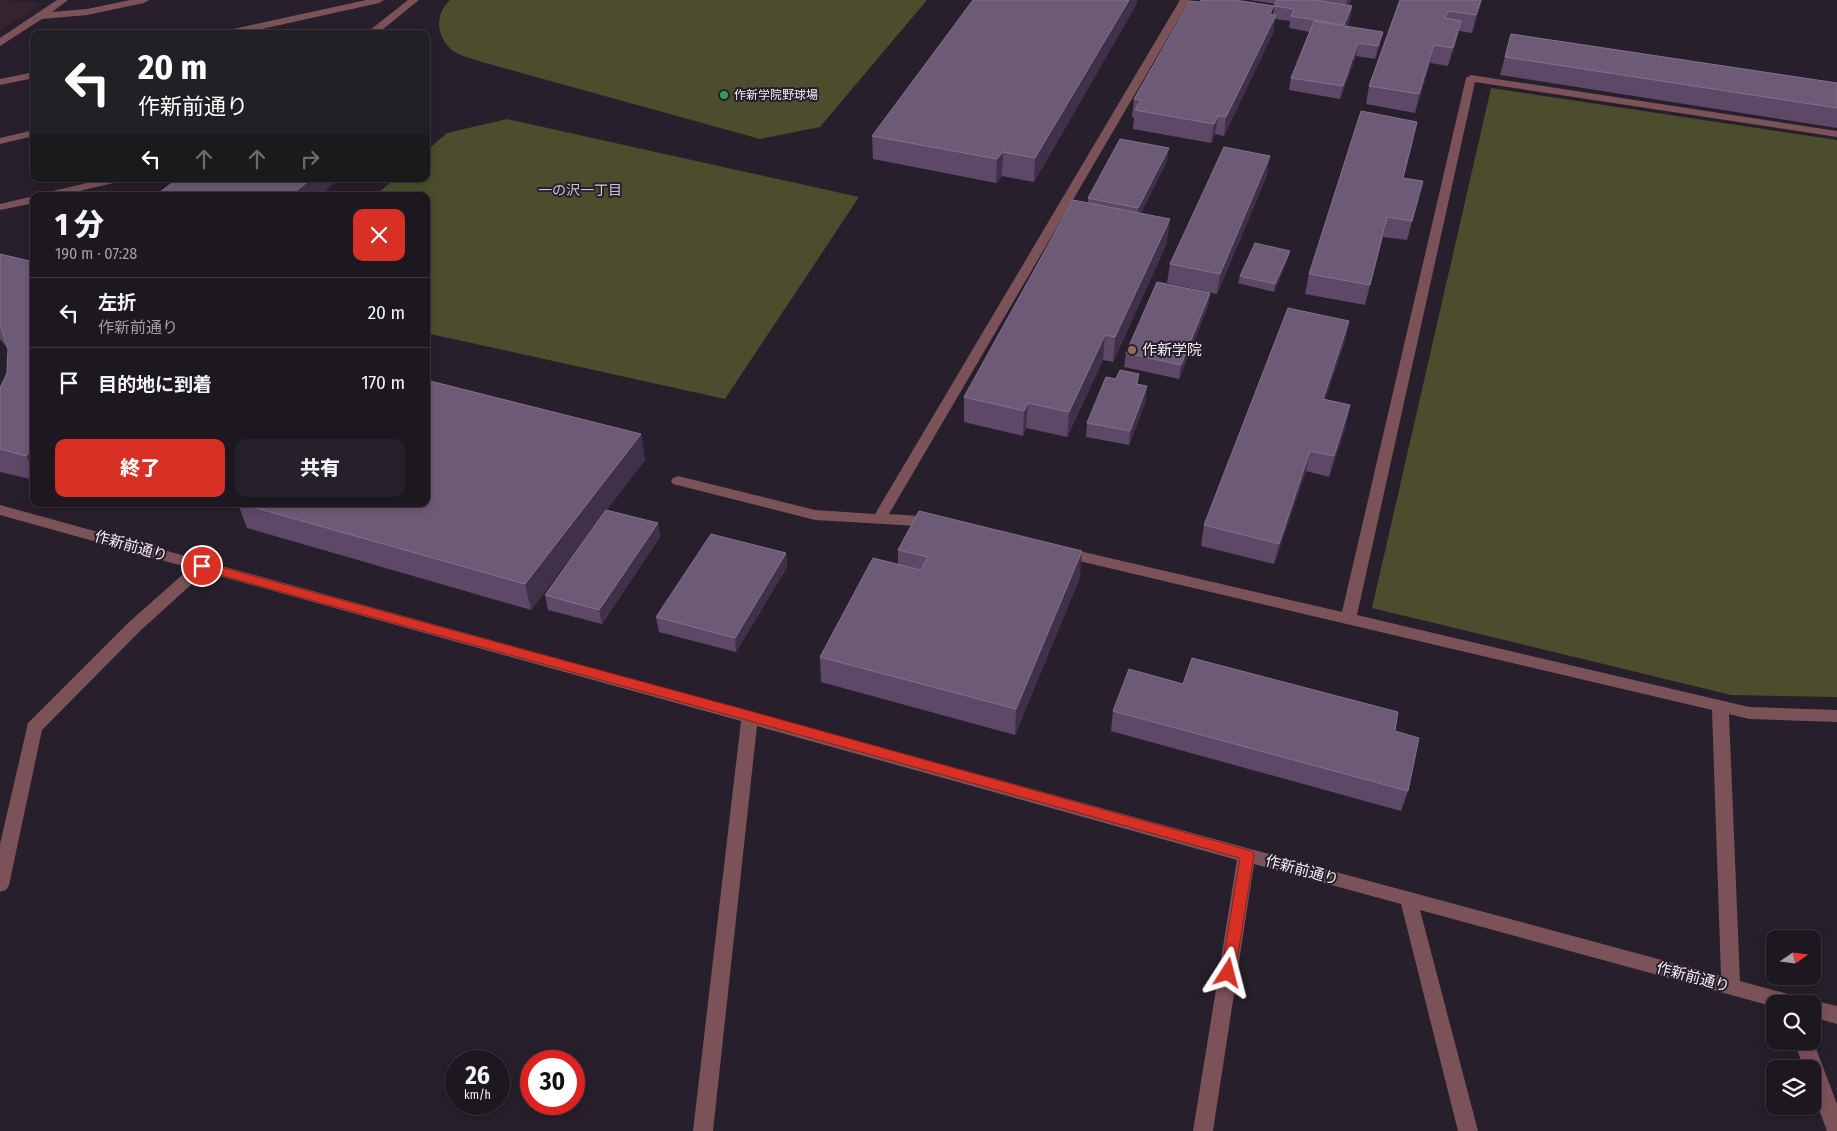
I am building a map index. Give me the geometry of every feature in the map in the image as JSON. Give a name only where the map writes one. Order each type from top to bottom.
[{"type":"street","points":[[0,43],[63,0]]},
{"type":"street","points":[[39,16],[87,12],[144,0]]},
{"type":"street","points":[[242,30],[379,0]]},
{"type":"street","points":[[375,30],[414,0]]},
{"type":"street","points":[[880,518],[1185,0]]},
{"type":"street","points":[[0,82],[30,76]]},
{"type":"street","points":[[1348,619],[1471,78],[1837,134]]},
{"type":"street","points":[[0,141],[30,134]]},
{"type":"street","points":[[61,192],[105,182]]},
{"type":"street","points":[[0,207],[30,200]]},
{"type":"street","points":[[678,481],[815,515],[929,521],[949,525]]},
{"type":"street","name":"作新前通り","points":[[0,510],[1247,855],[1766,996]]},
{"type":"street","points":[[1046,548],[1748,713],[1837,716]]},
{"type":"street","points":[[0,885],[34,727],[134,627],[202,566]]},
{"type":"street","points":[[1720,705],[1731,987]]},
{"type":"street","points":[[703,1131],[750,716]]},
{"type":"street","points":[[1202,1131],[1247,855]]},
{"type":"street","points":[[1408,898],[1468,1131]]},
{"type":"street","points":[[1821,1011],[1837,1015]]},
{"type":"street","points":[[1807,1050],[1837,1131]]},
{"type":"shaded area","points":[[0,0],[4,0],[42,4],[0,31]]},
{"type":"green space","name":"作新学院野球場","points":[[450,0],[927,0],[820,127],[760,139],[459,54],[447,45],[440,33],[439,19],[441,12]]},
{"type":"green space","points":[[1491,88],[1837,140],[1837,697],[1731,695],[1372,608]]},
{"type":"green space","points":[[507,119],[859,197],[725,399],[430,334],[430,192],[379,192],[391,182],[430,182],[430,148],[447,133]]},
{"type":"building","points":[[973,0],[1129,0],[1035,158],[1003,152],[997,159],[872,136]]},
{"type":"building","points":[[1201,0],[1235,0],[1274,6],[1270,14],[1276,15],[1226,117],[1218,116],[1214,124],[1135,110],[1141,100],[1134,99],[1190,1],[1199,2]]},
{"type":"building","points":[[1277,0],[1315,0],[1352,6],[1344,25],[1291,16],[1294,9],[1274,6]]},
{"type":"building","points":[[1400,0],[1481,0],[1476,15],[1448,11],[1445,18],[1461,21],[1453,48],[1434,45],[1419,94],[1369,86]]},
{"type":"building","points":[[1314,21],[1383,32],[1378,46],[1358,43],[1343,86],[1291,78]]},
{"type":"building","points":[[1511,34],[1837,83],[1837,108],[1505,57]]},
{"type":"building","points":[[1361,111],[1417,122],[1403,178],[1423,181],[1412,221],[1387,217],[1370,285],[1309,274]]},
{"type":"building","points":[[1120,139],[1169,148],[1138,208],[1088,198]]},
{"type":"building","points":[[1224,147],[1270,156],[1220,274],[1170,264]]},
{"type":"building","points":[[173,182],[307,182],[295,192],[160,192]]},
{"type":"building","points":[[1073,200],[1170,219],[1115,337],[1105,335],[1069,412],[1028,403],[1024,411],[964,397]]},
{"type":"building","points":[[1255,243],[1290,251],[1275,284],[1240,276]]},
{"type":"building","points":[[0,254],[30,261],[30,452],[26,456],[0,449],[0,388],[7,373],[8,349],[0,327]]},
{"type":"building","points":[[1157,282],[1210,293],[1181,365],[1126,353]]},
{"type":"building","points":[[1288,308],[1349,321],[1323,399],[1350,405],[1334,456],[1310,451],[1279,544],[1204,525]]},
{"type":"building","points":[[1120,370],[1139,374],[1136,384],[1147,386],[1130,431],[1087,423],[1106,377],[1116,379]]},
{"type":"building","points":[[430,381],[641,434],[525,584],[253,507],[430,507]]},
{"type":"building","points":[[606,510],[658,523],[599,610],[545,595]]},
{"type":"building","points":[[919,511],[1082,551],[1016,709],[820,657],[873,558],[921,570],[928,557],[898,550]]},
{"type":"building","points":[[711,534],[786,553],[735,638],[656,617]]},
{"type":"building","points":[[1192,658],[1398,712],[1395,731],[1419,738],[1408,791],[1113,711],[1129,669],[1183,684]]},
{"type":"place","name":"作新学院野球場","points":[[724,95]]},
{"type":"place","name":"作新学院","points":[[1132,350]]},
{"type":"district","name":"一の沢一丁目","points":[[580,190]]},
{"type":"route","points":[[202,566],[1247,855],[1228,973]]}]
